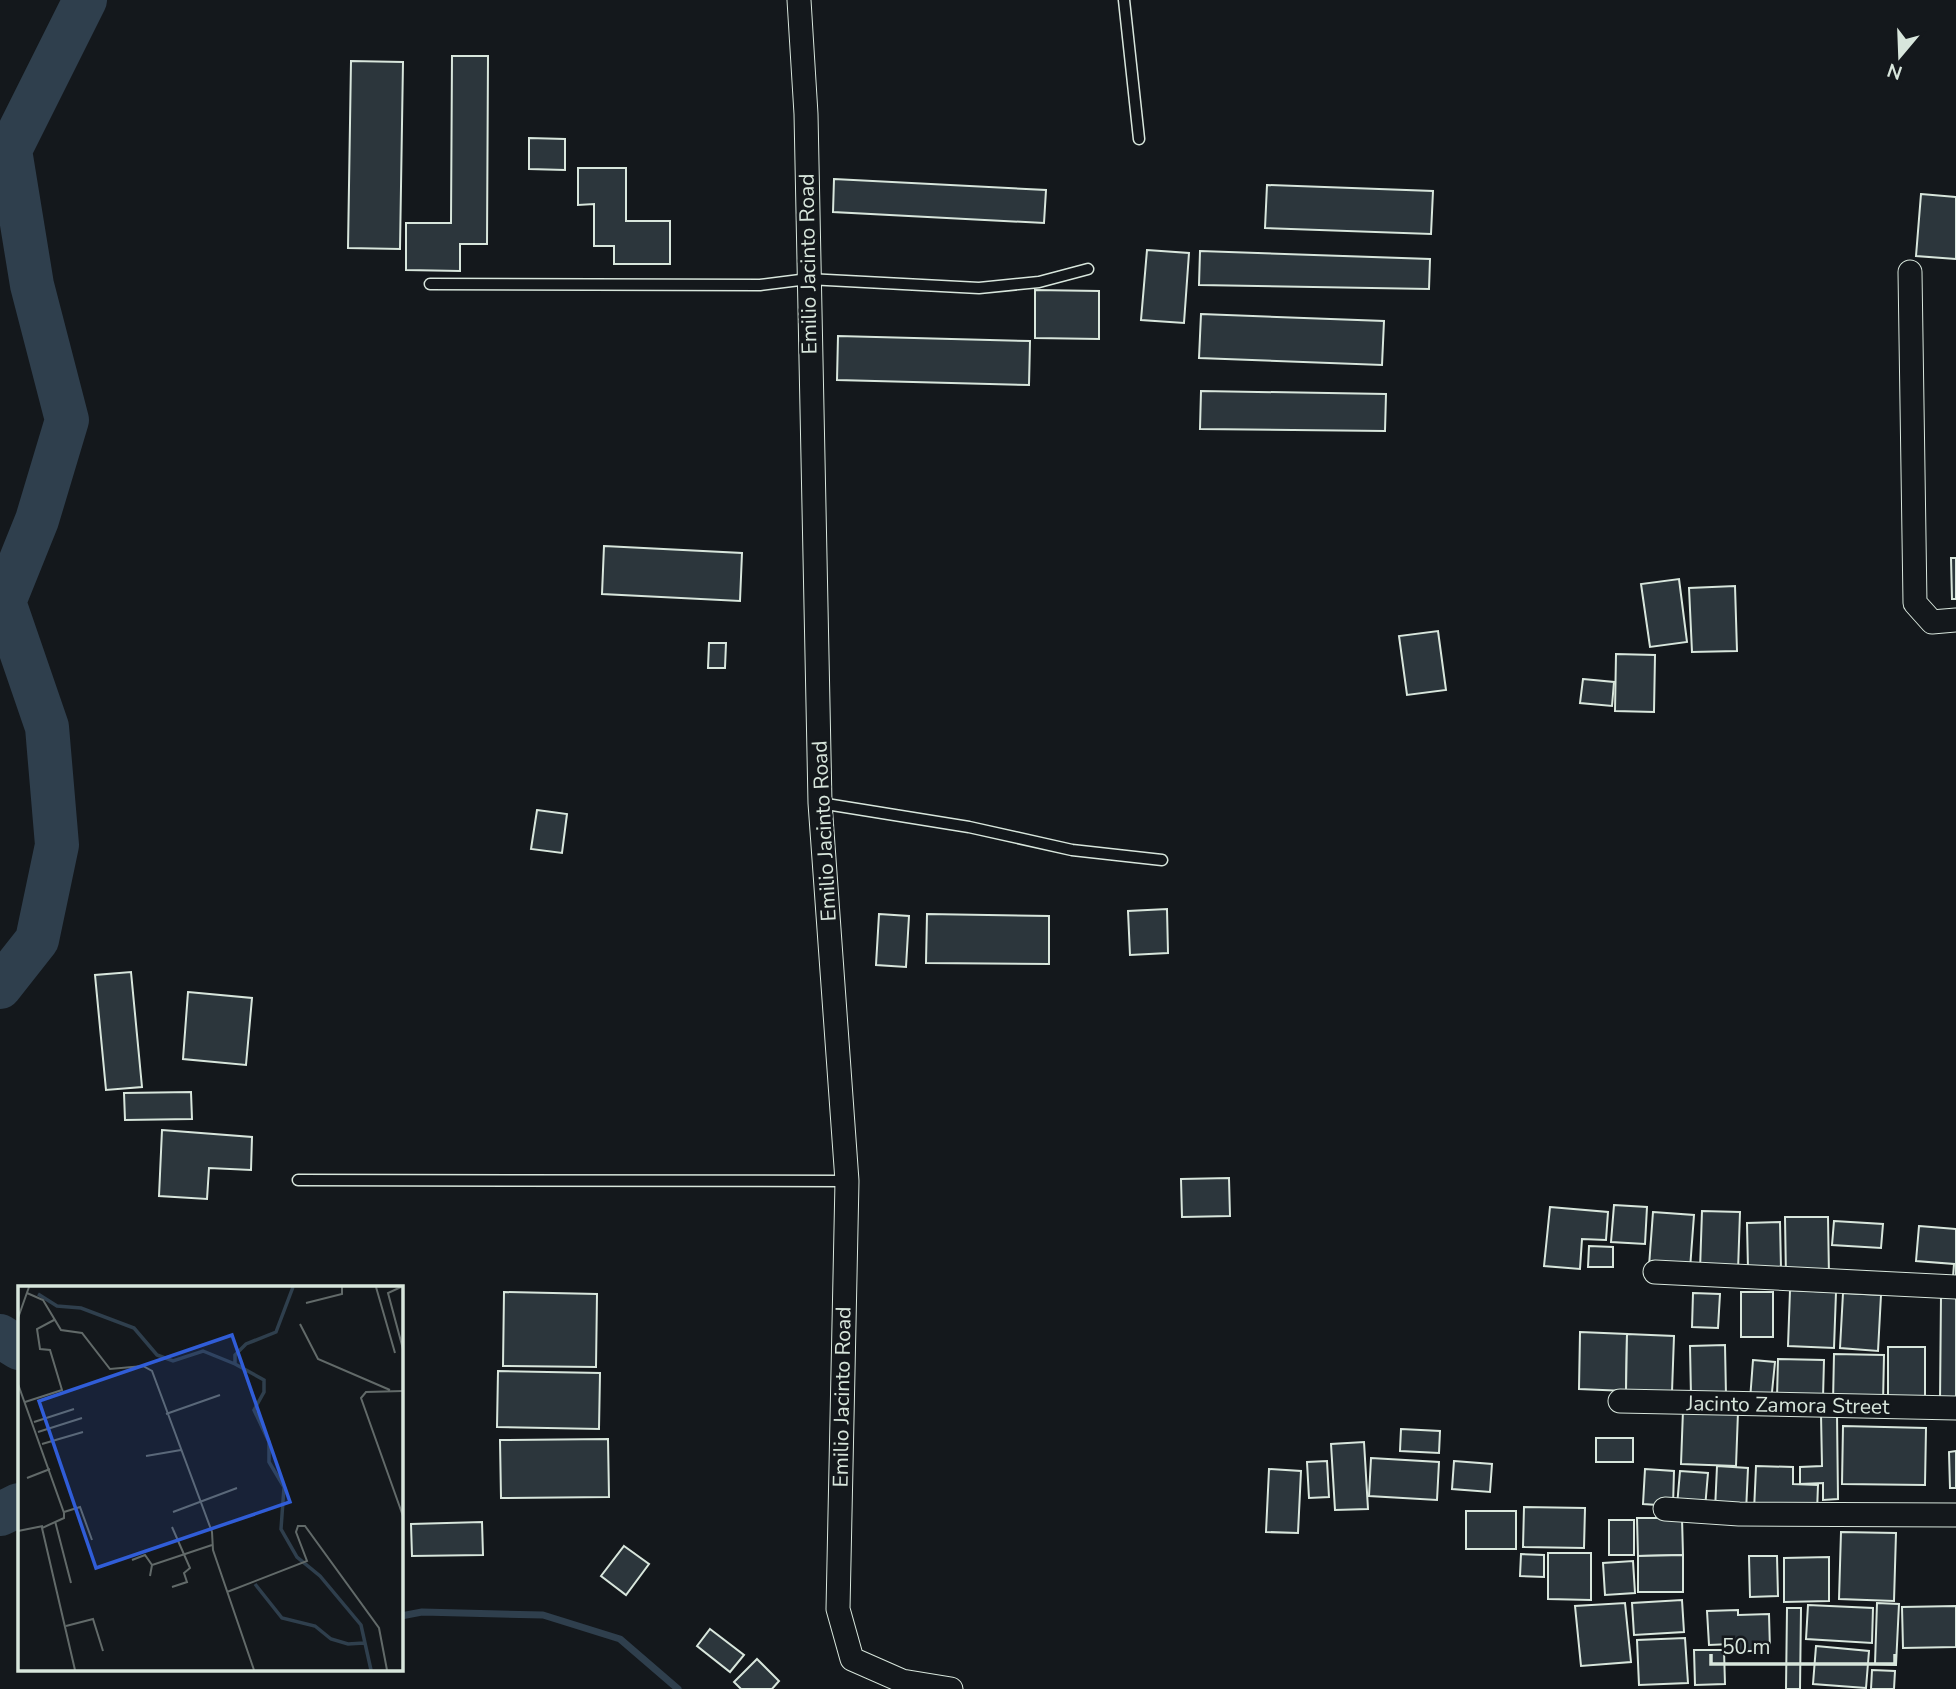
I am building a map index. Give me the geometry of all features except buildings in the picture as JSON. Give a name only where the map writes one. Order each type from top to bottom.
[{"type":"street","name":"Emilio Jacinto Road","points":[[799,0],[806,114],[820,803],[846,1181],[838,1609],[852,1659],[902,1681],[951,1689]]},
{"type":"street","points":[[1910,272],[1915,603],[1932,622],[1956,620]]},
{"type":"street","points":[[1655,1272],[1956,1287]]},
{"type":"street","name":"Jacinto Zamora Street","points":[[1620,1401],[1956,1408]]},
{"type":"street","points":[[1665,1509],[1739,1514],[1956,1515]]},
{"type":"lane","points":[[1125,0],[1139,139]]},
{"type":"lane","points":[[430,284],[760,285],[808,279],[979,288],[1039,282],[1088,269]]},
{"type":"lane","points":[[820,803],[968,827],[1073,850],[1162,860]]},
{"type":"lane","points":[[298,1180],[846,1181]]},
{"type":"waterway","points":[[0,987],[37,940],[57,845],[47,727],[4,602],[37,520],[67,420],[32,285],[10,150],[85,0]]},
{"type":"waterway","points":[[0,1336],[18,1347]]},
{"type":"waterway","points":[[0,1514],[18,1505]]},
{"type":"waterway","points":[[402,1616],[422,1612],[543,1615],[620,1639],[678,1689]]}]
